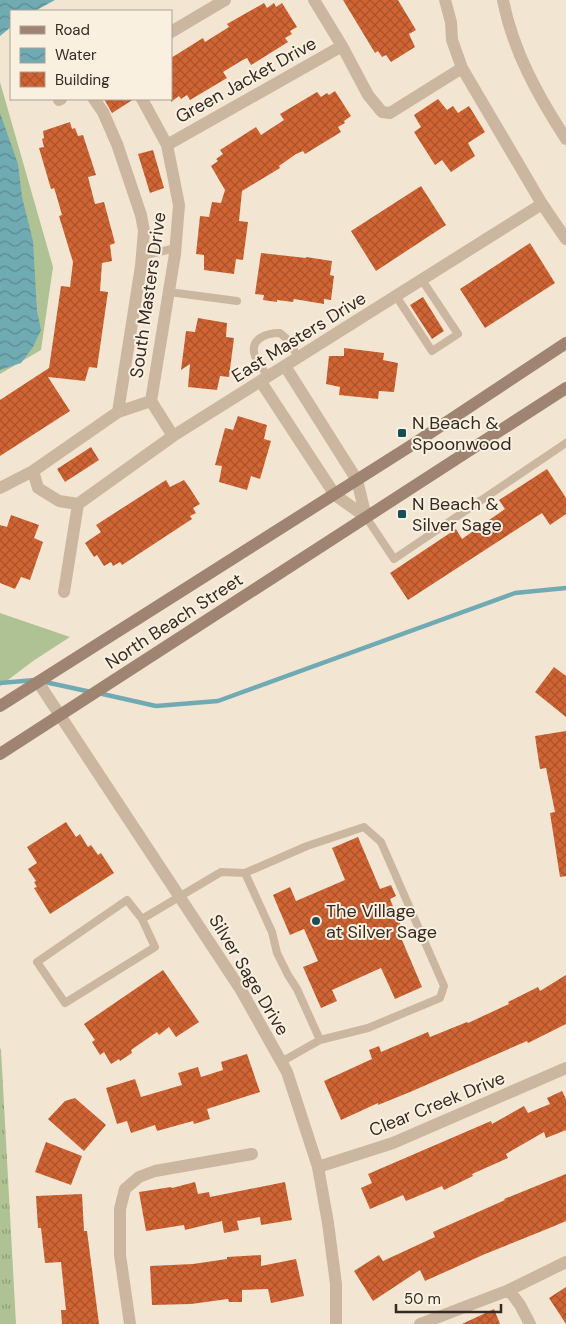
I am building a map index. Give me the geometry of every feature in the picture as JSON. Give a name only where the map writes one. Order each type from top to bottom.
[{"type":"main road","name":"North Beach Street","points":[[1,705],[357,480],[566,343]]},
{"type":"main road","name":"North Beach Street","points":[[0,754],[566,388]]},
{"type":"street","points":[[172,31],[225,0]]},
{"type":"street","name":"Green Jacket Drive","points":[[314,0],[342,46],[368,95],[382,112],[390,113],[462,68]]},
{"type":"street","points":[[445,0],[451,22],[452,40],[462,68],[542,204],[566,239]]},
{"type":"street","points":[[503,0],[513,38],[527,73],[566,139]]},
{"type":"street","name":"Green Jacket Drive","points":[[167,145],[342,46]]},
{"type":"street","name":"South Masters Drive","points":[[95,100],[110,127],[141,215],[144,231],[142,256],[118,412]]},
{"type":"street","name":"South Masters Drive","points":[[143,100],[167,145],[179,205],[176,248],[150,402],[173,436]]},
{"type":"street","name":"East Masters Drive","points":[[78,504],[173,436],[542,204]]},
{"type":"street","points":[[285,366],[357,480],[366,517]]},
{"type":"street","points":[[264,379],[335,494],[366,517]]},
{"type":"street","points":[[0,488],[33,471],[118,412],[150,402]]},
{"type":"street","points":[[33,471],[38,488],[59,502],[78,504],[64,592]]},
{"type":"street","name":"Silver Sage Drive","points":[[38,682],[241,990],[287,1072],[318,1167],[336,1284],[336,1324]]},
{"type":"street","name":"Clear Creek Drive","points":[[318,1167],[393,1143],[566,1068]]},
{"type":"street","points":[[130,1324],[120,1255],[120,1209],[125,1189],[139,1177],[155,1171],[252,1154]]},
{"type":"street","points":[[420,1324],[509,1290],[566,1262]]},
{"type":"street","points":[[509,1290],[530,1324]]},
{"type":"lane","points":[[142,256],[176,248]]},
{"type":"lane","points":[[396,296],[432,350],[439,346],[458,334],[422,280]]},
{"type":"lane","points":[[169,292],[236,301]]},
{"type":"lane","points":[[264,379],[255,355],[254,344],[260,337],[269,333],[280,333],[287,339],[299,358]]},
{"type":"lane","points":[[366,517],[394,559],[566,443]]},
{"type":"lane","points":[[142,919],[221,872],[246,873],[307,846],[364,827],[381,842],[444,986],[440,998],[368,1028],[320,1040],[281,1062]]},
{"type":"lane","points":[[246,873],[272,932],[281,961],[297,989],[320,1040]]},
{"type":"lane","points":[[127,900],[142,919],[155,947],[65,1003],[37,962],[127,900]]},
{"type":"green space","points":[[0,82],[53,267],[41,350],[0,374]]},
{"type":"green space","points":[[0,613],[70,637],[33,661],[0,686]]},
{"type":"green space","points":[[0,1048],[1,1050],[16,1324],[0,1324]]},
{"type":"water","points":[[0,0],[55,0],[37,10],[10,10],[10,28],[0,36]]},
{"type":"water","points":[[0,113],[18,164],[22,197],[33,241],[37,311],[41,330],[33,347],[21,363],[0,370]]},
{"type":"building","points":[[343,0],[398,0],[416,30],[409,34],[415,47],[391,62],[386,55],[382,57],[378,51],[375,53]]},
{"type":"building","points":[[264,3],[267,8],[274,3],[276,7],[282,3],[297,27],[290,31],[292,34],[285,38],[288,42],[251,65],[247,58],[223,72],[227,78],[190,100],[187,95],[181,99],[179,96],[171,102],[172,57],[203,38],[205,42],[229,27],[227,24]]},
{"type":"building","points":[[335,91],[351,116],[338,127],[341,132],[305,154],[303,151],[296,154],[279,166],[280,168],[242,191],[239,221],[248,222],[243,260],[236,259],[234,274],[204,270],[204,255],[196,254],[200,216],[209,217],[212,202],[221,203],[225,190],[211,166],[223,154],[220,150],[256,127],[261,135],[284,120],[280,114],[317,92],[321,97]]},
{"type":"building","points":[[438,99],[447,110],[453,106],[458,113],[469,106],[485,132],[468,143],[475,156],[451,172],[442,160],[435,165],[414,132],[421,127],[414,115]]},
{"type":"building","points":[[105,100],[132,100],[112,113]]},
{"type":"building","points":[[70,122],[72,129],[75,128],[78,136],[83,135],[96,175],[88,177],[95,204],[104,202],[115,243],[110,245],[112,261],[102,263],[100,291],[108,292],[97,368],[89,367],[85,381],[48,377],[70,411],[0,456],[0,400],[49,368],[61,286],[70,287],[73,262],[59,216],[62,215],[56,194],[54,188],[51,189],[39,148],[44,147],[43,131]]},
{"type":"building","points":[[153,150],[164,188],[150,193],[138,154]]},
{"type":"building","points":[[421,186],[446,225],[376,271],[351,231]]},
{"type":"building","points":[[530,243],[555,283],[485,328],[460,289]]},
{"type":"building","points":[[261,253],[332,261],[330,275],[334,276],[331,300],[324,299],[324,304],[294,299],[293,302],[263,300],[264,295],[255,294]]},
{"type":"building","points":[[423,297],[444,331],[432,339],[410,305]]},
{"type":"building","points":[[198,318],[227,323],[226,337],[234,338],[229,377],[220,376],[217,390],[188,387],[190,364],[181,370],[186,331],[195,332]]},
{"type":"building","points":[[344,348],[384,353],[383,360],[398,363],[394,392],[379,391],[378,399],[339,395],[340,387],[326,384],[329,356],[344,356]]},
{"type":"building","points":[[238,416],[267,425],[264,439],[271,441],[260,479],[251,476],[247,490],[219,482],[222,466],[215,465],[225,428],[233,430]]},
{"type":"building","points":[[91,447],[99,460],[65,482],[57,469]]},
{"type":"building","points":[[547,469],[566,498],[566,514],[550,525],[542,513],[408,600],[390,573],[456,529],[462,539],[505,509],[499,500]]},
{"type":"building","points":[[166,480],[170,487],[184,480],[189,487],[200,504],[193,508],[196,513],[190,516],[192,519],[122,565],[120,562],[113,566],[111,562],[104,566],[97,555],[94,557],[85,543],[101,532],[96,525]]},
{"type":"building","points":[[11,515],[39,525],[34,538],[43,542],[30,580],[21,577],[15,589],[0,583],[0,525],[7,527]]},
{"type":"building","points":[[554,667],[566,676],[566,717],[535,692]]},
{"type":"building","points":[[566,731],[566,876],[560,877],[550,813],[555,812],[546,768],[540,769],[535,736]]},
{"type":"building","points":[[66,822],[76,837],[80,834],[88,847],[91,845],[98,855],[101,853],[114,873],[50,914],[34,888],[37,887],[34,882],[36,881],[28,869],[37,863],[27,847]]},
{"type":"building","name":"The Village at Silver Sage","points":[[358,837],[380,889],[391,885],[396,896],[390,899],[403,931],[399,933],[422,987],[395,999],[381,968],[332,990],[337,1001],[321,1008],[303,967],[318,961],[304,929],[290,935],[273,895],[290,887],[296,901],[345,880],[332,848]]},
{"type":"building","points":[[163,970],[199,1022],[176,1037],[169,1027],[159,1035],[157,1032],[131,1050],[132,1053],[120,1061],[119,1059],[111,1064],[104,1052],[100,1055],[92,1042],[95,1040],[84,1024]]},
{"type":"building","points":[[566,975],[566,1024],[528,1043],[527,1041],[341,1120],[324,1081],[372,1059],[369,1050],[379,1046],[381,1052],[428,1032],[430,1037],[468,1023],[509,1004],[508,1002],[538,987],[540,991]]},
{"type":"building","points":[[247,1054],[260,1092],[207,1109],[210,1119],[194,1124],[193,1121],[157,1131],[155,1125],[131,1133],[127,1121],[117,1124],[106,1088],[135,1079],[141,1097],[182,1085],[178,1073],[198,1067],[201,1077],[223,1070],[221,1062]]},
{"type":"building","points":[[562,1091],[566,1099],[566,1130],[546,1138],[544,1132],[506,1154],[508,1158],[472,1174],[473,1176],[444,1190],[442,1186],[406,1201],[403,1195],[370,1209],[361,1188],[372,1183],[368,1174],[491,1121],[492,1124],[524,1106],[528,1113],[550,1104],[547,1098]]},
{"type":"building","points":[[75,1098],[106,1125],[84,1151],[48,1119],[65,1101]]},
{"type":"building","points":[[46,1142],[82,1156],[71,1185],[35,1172]]},
{"type":"building","points":[[566,1174],[566,1221],[425,1281],[420,1270],[373,1301],[354,1271],[379,1255],[383,1261],[435,1237],[433,1232],[504,1199]]},
{"type":"building","points":[[195,1182],[198,1194],[209,1192],[210,1197],[285,1182],[292,1220],[261,1225],[260,1217],[237,1221],[239,1230],[224,1233],[222,1221],[185,1230],[184,1225],[146,1231],[139,1192],[172,1188]]},
{"type":"building","points":[[82,1194],[84,1231],[87,1231],[99,1324],[62,1324],[61,1310],[66,1310],[61,1262],[45,1263],[41,1228],[38,1228],[36,1196]]},
{"type":"building","points":[[261,1255],[261,1266],[296,1259],[304,1296],[271,1303],[268,1289],[242,1290],[242,1302],[229,1302],[228,1299],[191,1304],[152,1305],[150,1266],[193,1264],[227,1259],[227,1257]]},
{"type":"building","points":[[566,1287],[566,1324],[549,1298]]},
{"type":"building","points":[[494,1309],[500,1324],[462,1324]]},
{"type":"waterway","points":[[98,693],[156,706],[218,701],[515,593],[566,588]]},
{"type":"waterway","points":[[0,683],[35,680]]},
{"type":"waterway","points":[[45,682],[91,692]]},
{"type":"place","name":"N Beach & Spoonwood","points":[[402,433]]},
{"type":"place","name":"N Beach & Silver Sage","points":[[402,514]]},
{"type":"place","name":"The Village at Silver Sage","points":[[316,921]]}]
